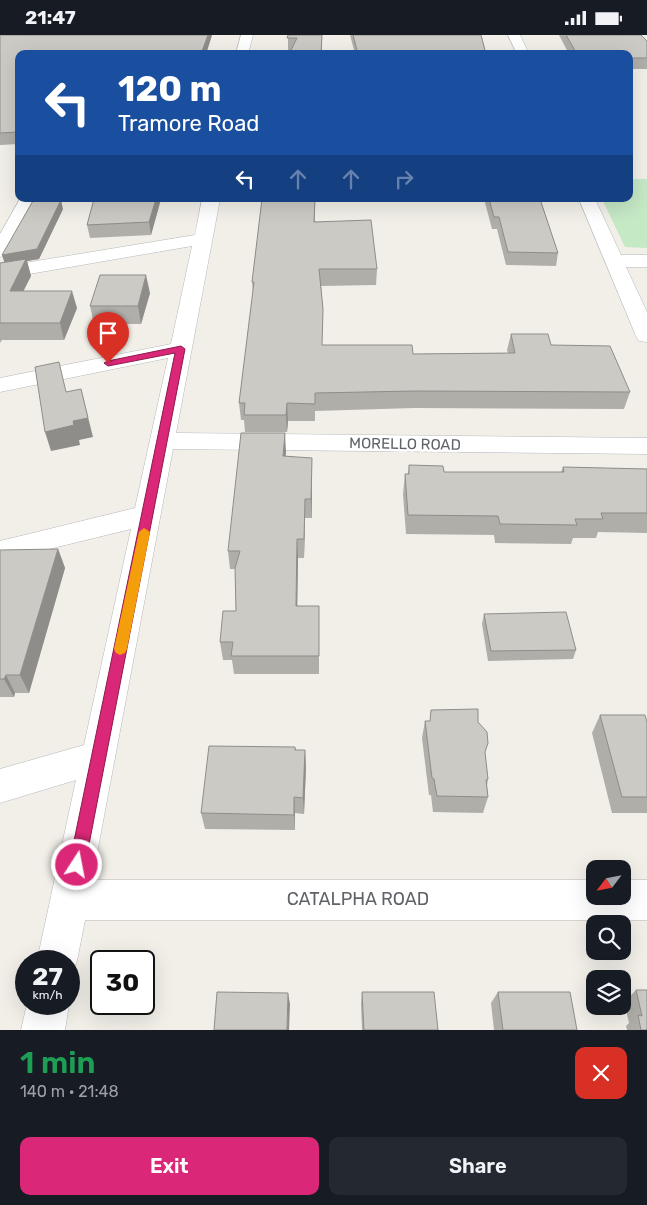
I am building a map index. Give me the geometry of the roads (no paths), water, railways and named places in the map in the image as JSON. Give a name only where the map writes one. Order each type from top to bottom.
[{"type":"street","points":[[243,50],[247,35]]},
{"type":"street","points":[[514,35],[521,50]]},
{"type":"street","points":[[0,251],[26,202]]},
{"type":"street","points":[[59,950],[210,202]]},
{"type":"street","points":[[587,202],[646,331]]},
{"type":"street","points":[[0,273],[203,239]]},
{"type":"street","points":[[614,261],[647,261]]},
{"type":"street","points":[[0,385],[181,349]]},
{"type":"street","name":"MORELLO ROAD","points":[[162,441],[647,446]]},
{"type":"street","points":[[0,551],[148,515]]},
{"type":"street","points":[[0,786],[98,757]]},
{"type":"street","name":"CATALPHA ROAD","points":[[70,900],[647,900]]},
{"type":"street","points":[[43,1030],[46,1015]]}]
